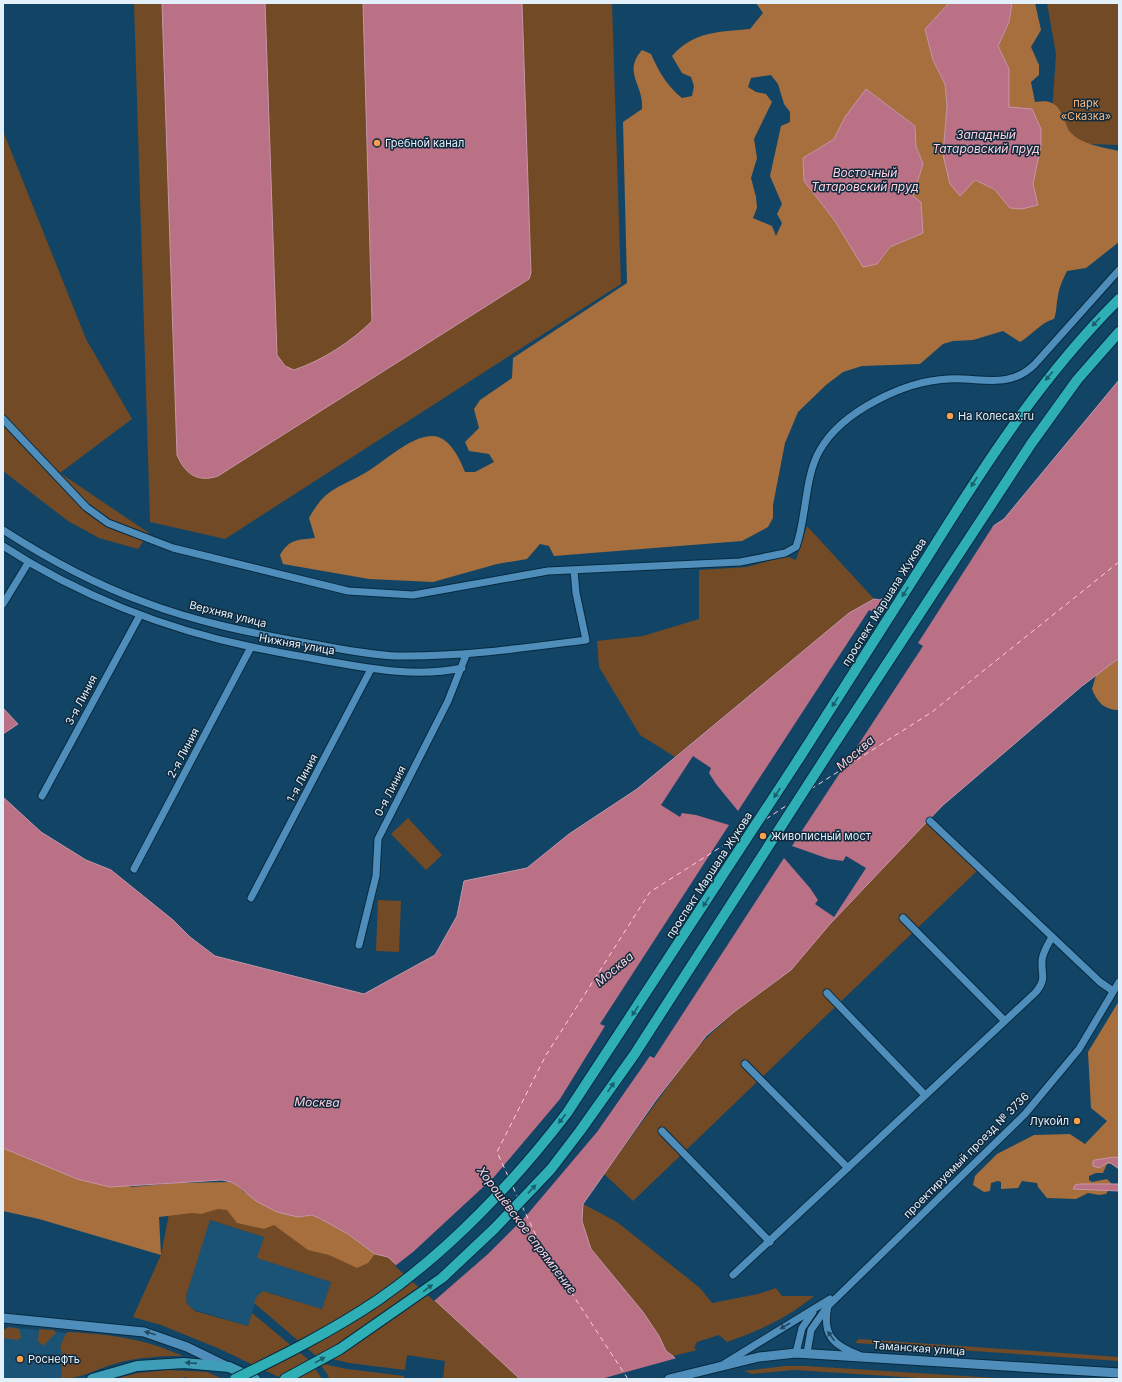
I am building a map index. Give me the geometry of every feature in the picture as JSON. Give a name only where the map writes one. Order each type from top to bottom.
[{"type":"main road","name":"проспект Маршала Жукова","points":[[235,1379],[332,1329],[379,1299],[430,1259],[488,1204],[539,1149],[567,1113],[606,1055],[794,767],[990,457],[1044,382],[1074,346],[1119,299]]},
{"type":"main road","points":[[285,1379],[340,1349],[442,1278],[494,1229],[551,1169],[634,1055],[824,759],[1031,444],[1077,380],[1119,332]]},
{"type":"main road","points":[[92,1379],[122,1369],[152,1364],[184,1363],[229,1367],[255,1379]]},
{"type":"street","points":[[3,419],[86,507],[108,523],[181,550],[348,591],[397,596],[413,595],[548,571],[740,562],[791,551],[796,547],[814,461],[827,439],[835,431],[882,396],[906,387],[931,381],[949,379],[1010,380],[1026,372],[1119,270]]},
{"type":"street","name":"Верхняя улица","points":[[3,530],[35,550],[95,582],[145,603],[201,620],[256,634],[372,654],[396,656],[466,655],[586,640],[576,592],[574,570]]},
{"type":"street","name":"Нижняя улица","points":[[3,546],[28,563],[88,594],[140,615],[251,647],[371,669],[446,671],[462,668]]},
{"type":"street","points":[[3,604],[28,563]]},
{"type":"street","name":"3-я Линия","points":[[42,796],[140,615]]},
{"type":"street","name":"2-я Линия","points":[[134,869],[251,647]]},
{"type":"street","name":"0-я Линия","points":[[359,945],[376,876],[378,839],[448,701],[466,655]]},
{"type":"street","name":"1-я Линия","points":[[251,898],[371,669]]},
{"type":"street","points":[[930,821],[1100,982],[1113,992]]},
{"type":"street","points":[[903,918],[1005,1021]]},
{"type":"street","points":[[733,1275],[1031,997],[1042,984],[1044,974],[1042,960],[1046,946],[1052,937]]},
{"type":"street","name":"проектируемый проезд № 3736","points":[[826,1305],[1026,1114],[1079,1048],[1119,982]]},
{"type":"street","points":[[827,993],[925,1095]]},
{"type":"street","points":[[745,1064],[848,1168]]},
{"type":"street","points":[[662,1131],[770,1242]]},
{"type":"street","points":[[796,1353],[802,1328],[808,1318],[826,1305]]},
{"type":"street","points":[[807,1353],[811,1330],[826,1305]]},
{"type":"street","points":[[826,1305],[825,1323],[831,1338],[849,1351],[863,1356]]},
{"type":"street","points":[[722,1365],[756,1342],[826,1305]]},
{"type":"street","points":[[3,1318],[31,1322],[131,1329],[157,1335],[229,1367]]},
{"type":"street","name":"Таманская улица","points":[[669,1379],[722,1365],[770,1355],[796,1353],[1119,1373]]},
{"type":"shaded area","points":[[756,3],[949,3],[925,29],[933,60],[945,84],[947,106],[943,155],[975,180],[994,189],[1010,208],[1038,205],[1033,184],[1036,166],[1009,107],[1009,69],[998,46],[1009,22],[1012,3],[1035,3],[1041,30],[1031,47],[1039,65],[1039,75],[1031,82],[1035,102],[1042,101],[1055,105],[1061,113],[1069,131],[1080,140],[1093,145],[1119,151],[1119,242],[1086,268],[1067,271],[1059,290],[1054,319],[1044,323],[1020,342],[1003,331],[973,340],[953,341],[943,344],[920,364],[862,366],[843,372],[826,385],[798,412],[785,443],[773,505],[773,518],[768,527],[742,541],[554,556],[549,546],[540,544],[527,559],[497,564],[433,582],[369,579],[283,564],[280,555],[287,546],[294,541],[315,538],[309,518],[315,507],[327,494],[365,473],[405,445],[423,437],[431,436],[443,439],[457,455],[465,472],[475,472],[494,462],[489,454],[469,451],[465,442],[479,428],[474,409],[480,400],[512,378],[513,358],[627,283],[623,122],[642,109],[642,100],[634,72],[636,58],[642,50],[651,54],[660,73],[672,89],[682,98],[692,96],[694,86],[691,77],[682,73],[672,56],[680,48],[698,37],[717,32],[750,29],[763,13]],"holes":[[[771,75],[778,84],[784,104],[790,112],[790,122],[781,126],[770,176],[782,204],[777,214],[782,223],[776,236],[772,226],[753,218],[757,208],[751,178],[757,158],[754,139],[772,102],[766,94],[756,92],[748,87],[751,78]],[[866,89],[915,126],[916,146],[923,164],[913,196],[923,233],[890,247],[877,264],[835,221],[804,181],[803,158],[834,139]]]},
{"type":"shaded area","points":[[1119,658],[1119,710],[1114,710],[1105,707],[1096,698],[1092,689],[1096,675]]},
{"type":"shaded area","points":[[1119,1001],[1119,1158],[1114,1164],[1107,1164],[1103,1173],[1096,1173],[1089,1176],[1089,1180],[1092,1182],[1107,1179],[1112,1184],[1106,1194],[1099,1195],[1088,1193],[1076,1199],[1047,1198],[1038,1187],[1037,1183],[1022,1181],[1018,1188],[1001,1189],[1001,1182],[998,1181],[991,1183],[990,1191],[984,1192],[973,1185],[975,1176],[997,1154],[1034,1135],[1070,1134],[1085,1144],[1107,1121],[1091,1108],[1088,1052]]},
{"type":"shaded area","points":[[3,1148],[31,1159],[132,1187],[175,1183],[231,1182],[244,1192],[298,1217],[312,1215],[321,1219],[348,1234],[375,1254],[368,1263],[357,1268],[329,1255],[308,1250],[274,1225],[264,1229],[237,1223],[227,1210],[218,1209],[201,1214],[192,1213],[159,1217],[161,1255],[39,1219],[3,1211]]},
{"type":"shaded area","points":[[209,1220],[264,1237],[258,1258],[331,1282],[322,1309],[268,1292],[257,1296],[248,1326],[189,1308],[186,1296]]},
{"type":"shaded area","points":[[9,1327],[66,1333],[60,1347],[62,1353],[61,1379],[3,1379],[3,1330]]},
{"type":"green space","name":"Гребной канал","points":[[134,3],[612,3],[621,284],[225,539],[150,522]]},
{"type":"green space","name":"парк «Сказка»","points":[[1047,3],[1119,3],[1119,145],[1050,143],[1056,54]]},
{"type":"green space","points":[[3,131],[86,339],[132,419],[60,473],[149,533],[138,549],[99,538],[68,521],[3,471]]},
{"type":"green space","points":[[807,526],[874,599],[849,613],[675,757],[640,735],[599,667],[597,641],[643,636],[699,619],[699,570],[747,567],[786,556],[796,560]]},
{"type":"green space","points":[[408,818],[442,855],[426,870],[391,834]]},
{"type":"green space","points":[[929,819],[980,868],[633,1201],[604,1174],[696,1048],[734,1012],[791,970],[830,924]]},
{"type":"green space","points":[[378,900],[401,901],[399,952],[376,951]]},
{"type":"green space","points":[[175,1183],[375,1254],[388,1257],[520,1379],[443,1379],[445,1361],[407,1355],[405,1370],[349,1363],[315,1355],[254,1303],[257,1296],[263,1291],[322,1309],[331,1282],[257,1258],[264,1237],[210,1220],[186,1296],[187,1304],[195,1311],[248,1326],[252,1313],[310,1361],[322,1379],[283,1379],[220,1349],[161,1325],[133,1317],[161,1255]]},
{"type":"green space","points":[[583,1204],[617,1222],[700,1288],[712,1303],[758,1294],[776,1288],[782,1296],[814,1296],[783,1318],[751,1333],[727,1342],[719,1335],[697,1342],[694,1348],[697,1350],[673,1356],[666,1351],[659,1336],[643,1312],[591,1249],[582,1221]]},
{"type":"green space","points":[[9,1327],[19,1329],[21,1337],[18,1340],[4,1338],[3,1350],[3,1330]]},
{"type":"green space","points":[[39,1329],[54,1330],[56,1333],[43,1346],[38,1341]]},
{"type":"green space","points":[[66,1333],[101,1334],[128,1338],[154,1345],[183,1356],[152,1357],[129,1360],[113,1364],[84,1375],[61,1379],[62,1353],[60,1347]]},
{"type":"green space","points":[[859,1339],[1119,1357],[1119,1361],[855,1343]]},
{"type":"green space","points":[[319,1363],[347,1369],[404,1376],[404,1379],[329,1379],[328,1375]]},
{"type":"green space","points":[[785,1366],[806,1366],[1012,1379],[934,1379],[794,1370],[752,1374],[744,1371]]},
{"type":"green space","points":[[168,1370],[207,1372],[223,1379],[190,1379],[185,1377],[180,1379],[114,1379],[138,1373]]},
{"type":"water","name":"Гребной канал","points":[[162,3],[265,3],[277,355],[285,366],[294,370],[336,350],[364,329],[372,321],[363,3],[522,3],[531,273],[529,279],[218,476],[211,478],[198,477],[188,472],[180,462],[177,455]]},
{"type":"water","name":"Западный Татаровский пруд","points":[[949,3],[1012,3],[1009,22],[998,46],[1009,69],[1009,107],[1032,109],[1041,129],[1041,145],[1033,184],[1038,205],[1022,209],[1010,208],[994,189],[975,180],[960,196],[950,184],[943,155],[947,106],[945,84],[933,60],[925,29]]},
{"type":"water","name":"Восточный Татаровский пруд","points":[[866,89],[915,126],[916,146],[923,164],[913,196],[921,202],[923,233],[890,247],[877,264],[863,267],[835,221],[804,181],[803,158],[834,139],[845,117]]},
{"type":"water","points":[[1119,380],[1119,658],[1082,686],[942,806],[830,924],[791,970],[734,1012],[706,1036],[656,1100],[583,1204],[582,1221],[591,1249],[643,1312],[659,1336],[666,1351],[673,1356],[693,1379],[520,1379],[388,1257],[375,1254],[348,1234],[321,1219],[312,1215],[298,1217],[277,1212],[256,1201],[231,1182],[222,1180],[110,1187],[77,1179],[3,1148],[3,797],[41,832],[86,860],[111,870],[173,920],[190,937],[215,956],[364,994],[435,955],[457,916],[464,881],[527,868],[569,834],[637,789],[849,613],[874,599],[880,600],[1004,519]]},
{"type":"water","points":[[3,708],[18,724],[3,734]]},
{"type":"water","points":[[1115,1157],[1119,1158],[1119,1169],[1109,1162],[1099,1168],[1093,1166],[1093,1161],[1095,1160]]},
{"type":"water","points":[[1119,1184],[1119,1191],[1073,1189],[1075,1185]]},
{"type":"pier","name":"Живописный мост","points":[[995,523],[918,643],[923,646],[792,846],[829,859],[843,861],[846,856],[866,868],[834,917],[815,904],[818,900],[810,888],[784,858],[654,1058],[650,1056],[597,1132],[526,1216],[488,1254],[434,1301],[395,1266],[413,1252],[494,1177],[560,1099],[605,1026],[600,1024],[729,825],[696,815],[682,813],[680,817],[661,805],[693,756],[711,768],[709,773],[738,811],[869,610],[874,612],[884,596]]},
{"type":"pier","points":[[677,1358],[695,1379],[601,1379]]},
{"type":"ferry route","points":[[811,789],[932,712],[1119,562]]},
{"type":"ferry route","points":[[766,819],[792,802]]},
{"type":"ferry route","points":[[508,1176],[497,1152],[546,1055],[650,892],[746,831]]},
{"type":"ferry route","points":[[513,1187],[518,1198]]},
{"type":"ferry route","points":[[522,1206],[542,1248],[628,1379]]},
{"type":"place","name":"Гребной канал","points":[[377,143]]},
{"type":"place","name":"На Колесах.ru","points":[[950,416]]},
{"type":"place","name":"Живописный мост","points":[[763,836]]},
{"type":"place","name":"Лукойл","points":[[1077,1121]]},
{"type":"place","name":"Роснефть","points":[[20,1359]]},
{"type":"water label","name":"Москва","points":[[855,753]]},
{"type":"water label","name":"Москва","points":[[614,969]]},
{"type":"water label","name":"Москва","points":[[317,1102]]},
{"type":"water label","name":"Хорошёвское спрямление","points":[[527,1230]]}]
